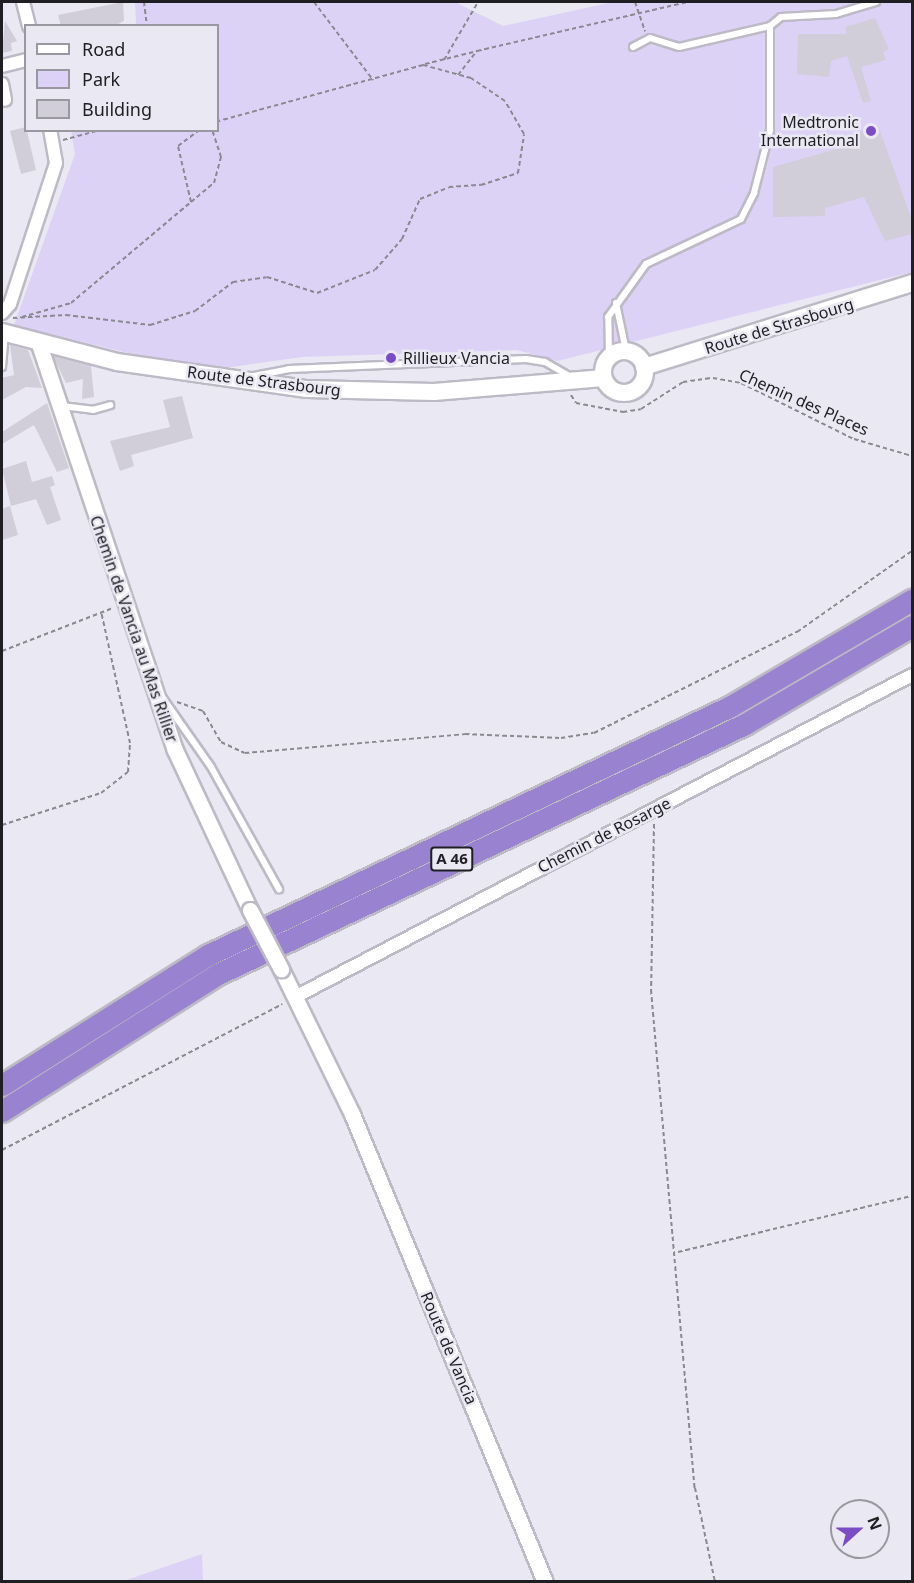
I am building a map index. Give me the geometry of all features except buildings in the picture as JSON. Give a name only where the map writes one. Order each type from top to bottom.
[{"type":"highway","name":"A 46","points":[[2,1085],[239,939],[730,706],[912,600]]},
{"type":"highway","name":"A 46","points":[[2,1111],[218,974],[745,724],[912,626]]},
{"type":"main road","name":"Route de Strasbourg","points":[[644,367],[912,284]]},
{"type":"main road","name":"Route de Strasbourg","points":[[3,332],[117,362],[306,389],[434,392],[603,378]]},
{"type":"main road","points":[[626,351],[644,367],[642,382],[632,392],[618,393],[603,378],[609,356],[626,351]]},
{"type":"street","points":[[23,2],[28,24]]},
{"type":"street","points":[[2,66],[24,60]]},
{"type":"street","points":[[2,84],[5,100]]},
{"type":"street","points":[[2,313],[10,304],[56,164],[51,136]]},
{"type":"street","name":"Chemin de Vancia au Mas Rillier","points":[[38,341],[152,685],[200,811],[295,997]]},
{"type":"street","name":"Chemin de Rosarge","points":[[295,997],[912,675]]},
{"type":"street","name":"Route de Vancia","points":[[295,997],[352,1114],[545,1581]]},
{"type":"lane","points":[[633,47],[650,38],[679,47],[770,26],[781,17],[836,15],[876,2]]},
{"type":"lane","points":[[609,356],[606,328],[616,303],[653,259],[741,219],[754,193],[770,130],[770,26]]},
{"type":"lane","points":[[616,303],[626,351]]},
{"type":"lane","points":[[2,367],[3,332]]},
{"type":"lane","points":[[239,380],[289,369],[515,359],[545,362],[569,380]]},
{"type":"lane","points":[[61,406],[93,410],[110,405]]},
{"type":"lane","points":[[152,685],[211,766],[279,889]]},
{"type":"path","points":[[144,2],[147,24]]},
{"type":"path","points":[[314,2],[373,80]]},
{"type":"path","points":[[444,60],[478,2]]},
{"type":"path","points":[[635,2],[650,38]]},
{"type":"path","points":[[219,121],[477,51],[687,2]]},
{"type":"path","points":[[458,75],[477,51]]},
{"type":"path","points":[[214,132],[221,157],[214,183],[71,303],[17,318],[66,315],[150,325],[195,311],[233,282],[267,277],[317,293],[375,270],[402,239],[420,199],[449,186],[481,185],[518,173],[524,134],[505,101],[458,75],[423,65]]},
{"type":"path","points":[[51,136],[84,132]]},
{"type":"path","points":[[191,202],[178,146],[196,132]]},
{"type":"path","name":"Chemin des Places","points":[[569,380],[576,403],[623,412],[641,409],[683,381],[741,383],[854,439],[912,456]]},
{"type":"path","points":[[168,704],[184,700],[203,711],[221,742],[245,753],[465,734],[561,738],[594,733],[797,632],[912,551]]},
{"type":"path","points":[[2,651],[101,611],[125,605]]},
{"type":"path","points":[[2,825],[115,788],[128,772],[130,743],[101,611]]},
{"type":"path","points":[[654,809],[651,990],[678,1252],[695,1488],[715,1581]]},
{"type":"path","points":[[2,1150],[295,997]]},
{"type":"path","points":[[678,1252],[912,1196]]},
{"type":"green space","points":[[135,2],[455,2],[503,26],[613,2],[912,2],[912,272],[557,361],[517,350],[302,357],[218,369],[185,367],[14,325],[75,154],[71,132],[219,132],[219,24],[136,24]]},
{"type":"green space","points":[[202,1554],[203,1581],[124,1581]]},
{"type":"place","name":"Medtronic International","points":[[871,131]]},
{"type":"place","name":"Rillieux Vancia","points":[[391,358]]}]
